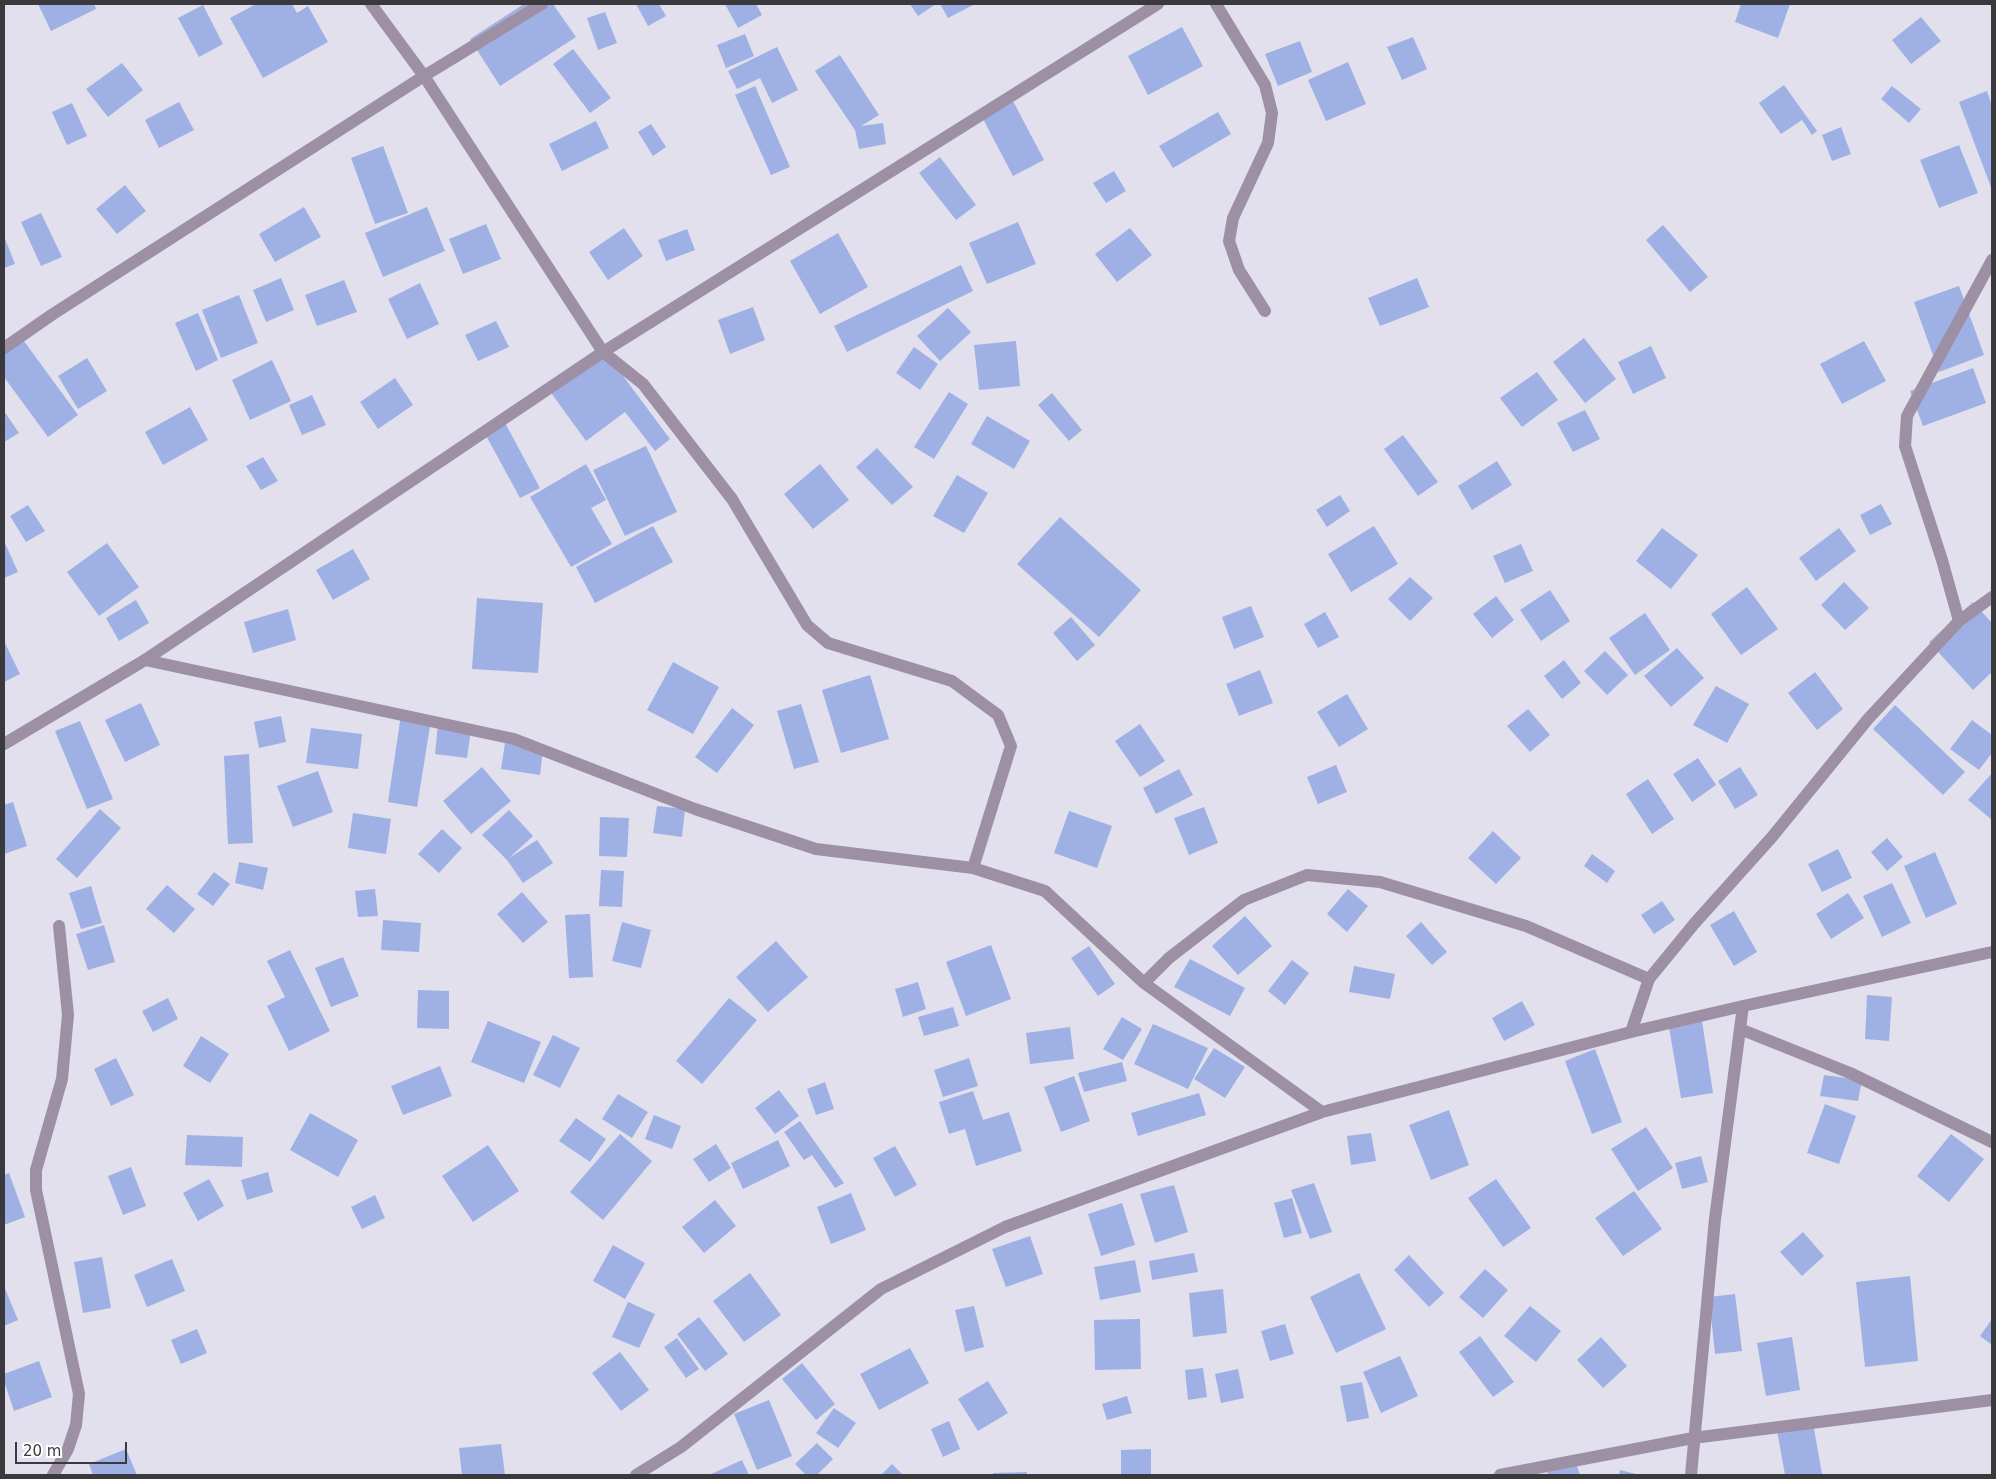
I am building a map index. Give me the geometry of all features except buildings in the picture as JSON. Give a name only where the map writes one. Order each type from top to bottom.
[{"type":"street","points":[[371,4],[424,76],[603,352],[643,384],[732,499],[807,625],[828,643],[952,680],[998,715],[1011,746],[973,868]]},
{"type":"street","points":[[4,348],[61,309],[424,76],[542,4]]},
{"type":"street","points":[[4,744],[145,660],[603,352],[1158,4]]},
{"type":"street","points":[[1216,4],[1265,85],[1272,113],[1268,143],[1233,218],[1229,240],[1239,270],[1265,311]]},
{"type":"street","points":[[1959,621],[1942,560],[1905,446],[1907,416],[1992,260]]},
{"type":"street","points":[[1631,1032],[1649,979],[1694,924],[1772,838],[1868,719],[1959,621],[1992,597]]},
{"type":"street","points":[[145,660],[514,739],[695,809],[816,849],[973,868],[1045,891],[1144,983],[1322,1112]]},
{"type":"street","points":[[1144,983],[1169,958],[1244,900],[1307,875],[1380,882],[1526,926],[1649,979]]},
{"type":"street","points":[[53,1475],[68,1449],[76,1425],[79,1394],[36,1190],[36,1170],[62,1079],[68,1015],[59,926]]},
{"type":"street","points":[[636,1475],[681,1447],[881,1289],[1005,1227],[1322,1112],[1631,1032],[1992,952]]},
{"type":"street","points":[[1691,1475],[1715,1219],[1744,1006]]},
{"type":"street","points":[[1740,1029],[1850,1073],[1992,1142]]},
{"type":"street","points":[[1500,1475],[1693,1438],[1992,1400]]}]
